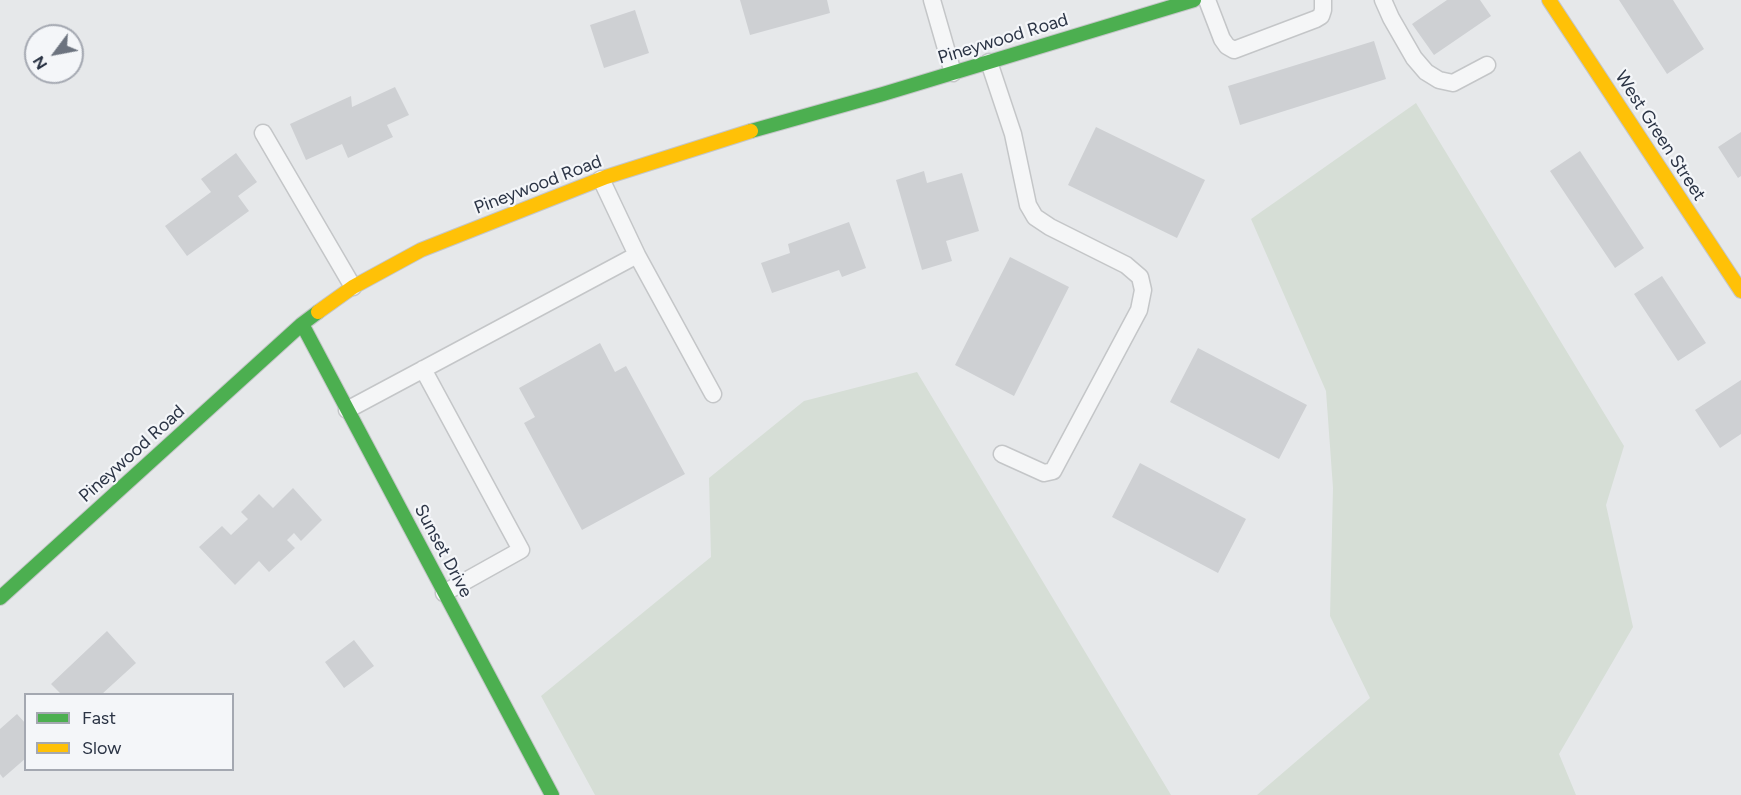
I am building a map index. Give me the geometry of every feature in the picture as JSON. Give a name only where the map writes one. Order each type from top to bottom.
[{"type":"street","name":"Pineywood Road","points":[[0,598],[302,324],[352,287],[421,250],[601,179],[748,132],[1194,0]]},
{"type":"street","name":"West Green Street","points":[[1549,0],[1741,291]]},
{"type":"street","name":"Sunset Drive","points":[[302,324],[552,795]]},
{"type":"lane","points":[[932,0],[953,73]]},
{"type":"lane","points":[[1207,0],[1222,39],[1234,50],[1316,20],[1321,16],[1323,0]]},
{"type":"lane","points":[[1383,0],[1414,58],[1426,72],[1439,80],[1453,83],[1487,65]]},
{"type":"lane","points":[[989,62],[1013,134],[1029,205],[1035,217],[1050,227],[1126,265],[1140,277],[1143,290],[1140,310],[1053,471],[1044,473],[1002,454]]},
{"type":"lane","points":[[263,134],[352,287]]},
{"type":"lane","points":[[601,179],[637,255],[713,394]]},
{"type":"lane","points":[[347,410],[637,255]]},
{"type":"lane","points":[[423,369],[521,550],[444,593]]},
{"type":"shaded area","points":[[1416,103],[1624,446],[1606,505],[1633,627],[1559,754],[1576,795],[1257,795],[1370,698],[1330,616],[1333,488],[1326,391],[1251,219]]},
{"type":"shaded area","points":[[917,372],[1171,795],[595,795],[541,696],[711,557],[709,478],[804,401]]},
{"type":"building","points":[[740,0],[827,0],[830,13],[750,35]]},
{"type":"building","points":[[1447,0],[1480,0],[1491,16],[1434,55],[1412,24]]},
{"type":"building","points":[[1619,0],[1673,0],[1704,49],[1667,74]]},
{"type":"building","points":[[635,10],[649,53],[604,68],[590,25]]},
{"type":"building","points":[[1374,41],[1386,79],[1240,125],[1228,86]]},
{"type":"building","points":[[395,87],[409,115],[387,125],[393,137],[348,158],[342,144],[306,160],[290,124],[351,96],[352,107]]},
{"type":"building","points":[[1096,127],[1205,180],[1177,238],[1068,185]]},
{"type":"building","points":[[1741,132],[1741,176],[1738,178],[1718,147]]},
{"type":"building","points":[[1580,151],[1644,248],[1615,268],[1550,171]]},
{"type":"building","points":[[236,153],[257,182],[238,196],[249,211],[187,256],[165,226],[211,192],[201,179]]},
{"type":"building","points":[[924,171],[927,183],[962,173],[979,231],[946,241],[952,261],[922,270],[896,180]]},
{"type":"building","points":[[849,222],[866,268],[842,277],[839,270],[772,293],[761,263],[790,253],[788,244]]},
{"type":"building","points":[[1010,257],[1069,287],[1014,396],[955,365]]},
{"type":"building","points":[[1662,276],[1706,343],[1678,361],[1634,294]]},
{"type":"building","points":[[600,343],[615,372],[626,366],[685,474],[582,530],[524,423],[535,417],[519,388]]},
{"type":"building","points":[[1198,348],[1307,405],[1279,459],[1170,402]]},
{"type":"building","points":[[1741,380],[1741,434],[1720,448],[1695,410]]},
{"type":"building","points":[[1140,463],[1246,519],[1218,573],[1112,517]]},
{"type":"building","points":[[293,488],[322,520],[301,541],[294,533],[287,540],[295,548],[269,572],[259,561],[235,585],[199,547],[222,526],[231,535],[248,519],[241,512],[259,494],[273,508]]},
{"type":"building","points":[[107,631],[136,663],[103,693],[60,693],[51,684]]},
{"type":"building","points":[[354,640],[374,666],[344,688],[325,662]]},
{"type":"building","points":[[17,714],[24,722],[24,760],[3,778],[0,774],[0,729]]},
{"type":"traffic: fast","points":[[751,131],[883,94],[1194,0]]},
{"type":"traffic: fast","points":[[0,598],[318,312]]},
{"type":"traffic: fast","points":[[302,324],[552,795]]},
{"type":"traffic: slow","points":[[1549,0],[1741,291]]},
{"type":"traffic: slow","points":[[318,312],[353,287],[421,250],[606,177],[751,131]]}]
